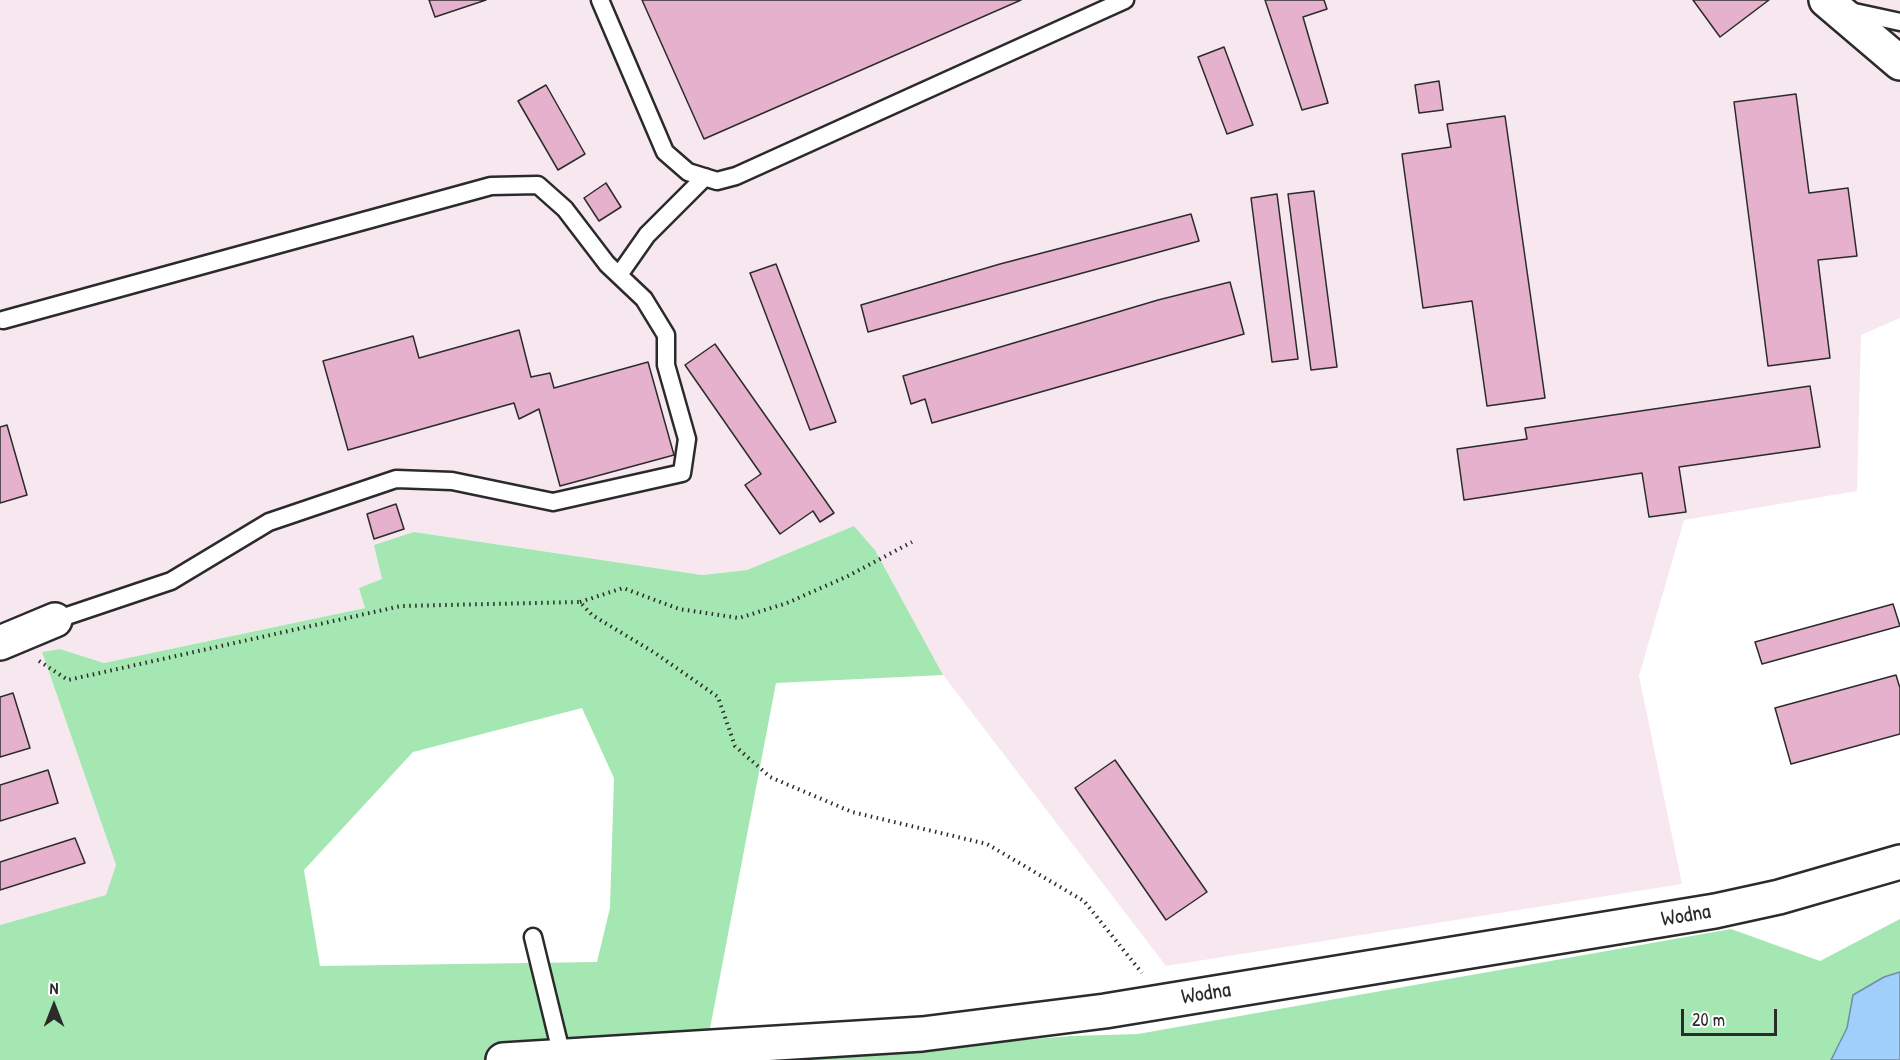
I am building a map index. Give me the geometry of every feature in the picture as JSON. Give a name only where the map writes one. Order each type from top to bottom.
[{"type":"street","points":[[1829,4],[1900,63]]},
{"type":"street","points":[[3,641],[55,620]]},
{"type":"street","name":"Wodna","points":[[503,1060],[922,1034],[1151,1003],[1727,909],[1900,862]]},
{"type":"lane","points":[[600,0],[665,152],[688,172],[717,181],[736,176],[1125,0]]},
{"type":"lane","points":[[1829,4],[1900,22]]},
{"type":"lane","points":[[619,275],[647,235],[705,177]]},
{"type":"lane","points":[[3,320],[491,186],[538,185],[565,209],[607,264],[644,298],[666,335],[666,365],[687,439],[682,473],[553,502],[452,481],[396,479],[269,522],[171,581],[55,620]]},
{"type":"lane","points":[[533,937],[562,1056]]},
{"type":"path","points":[[3,641],[68,680],[401,606],[580,602],[623,588],[679,609],[739,618],[788,603],[848,576],[912,542]]},
{"type":"path","points":[[580,602],[592,615],[655,653],[718,697],[735,746],[770,777],[852,812],[987,844],[1084,901],[1140,968],[1151,1003]]},
{"type":"shaded area","points":[[0,0],[1900,0],[1900,318],[1861,335],[1857,491],[1684,520],[1639,676],[1682,884],[1166,966],[943,675],[875,550],[854,526],[747,570],[702,575],[414,532],[365,608],[104,663],[60,649],[42,652],[116,865],[107,895],[0,925]]},
{"type":"green space","points":[[854,526],[875,550],[943,675],[776,683],[704,1060],[0,1060],[0,925],[106,895],[116,865],[42,652],[60,649],[104,663],[365,608],[359,588],[382,579],[374,545],[414,532],[702,575],[747,570]],"holes":[[[582,708],[614,778],[610,908],[597,962],[320,966],[304,870],[413,752]]]},
{"type":"green space","points":[[1900,919],[1900,972],[1884,977],[1853,995],[1847,1028],[1831,1060],[782,1060],[1071,1036],[1138,1034],[1731,929],[1820,961]]},
{"type":"water","points":[[1900,972],[1900,1060],[1831,1060],[1847,1028],[1853,995],[1884,977]]},
{"type":"building","points":[[429,0],[486,0],[435,17]]},
{"type":"building","points":[[642,0],[1021,0],[704,139]]},
{"type":"building","points":[[1265,0],[1324,0],[1327,9],[1303,17],[1328,103],[1302,110]]},
{"type":"building","points":[[1693,0],[1769,0],[1720,37]]},
{"type":"building","points":[[1224,47],[1253,125],[1227,134],[1198,57]]},
{"type":"building","points":[[1439,81],[1443,110],[1419,113],[1415,85]]},
{"type":"building","points":[[546,85],[585,154],[558,170],[518,101]]},
{"type":"building","points":[[1796,94],[1809,193],[1848,188],[1857,256],[1818,260],[1830,358],[1768,366],[1734,102]]},
{"type":"building","points":[[1505,116],[1545,398],[1487,406],[1472,301],[1423,308],[1402,154],[1451,147],[1447,124]]},
{"type":"building","points":[[606,183],[621,207],[599,221],[584,198]]},
{"type":"building","points":[[1314,191],[1337,367],[1311,370],[1288,194]]},
{"type":"building","points":[[1277,194],[1298,359],[1272,362],[1251,198]]},
{"type":"building","points":[[1191,214],[1199,241],[868,332],[861,305],[1000,264]]},
{"type":"building","points":[[776,264],[836,422],[810,430],[750,273]]},
{"type":"building","points":[[1230,282],[1244,334],[932,423],[925,399],[911,404],[903,376],[1158,300]]},
{"type":"building","points":[[519,330],[531,377],[550,373],[554,388],[648,362],[674,455],[560,486],[539,409],[519,419],[514,403],[348,450],[323,361],[413,336],[419,358]]},
{"type":"building","points":[[715,344],[834,513],[820,522],[813,511],[780,534],[745,485],[761,474],[685,365]]},
{"type":"building","points":[[1810,386],[1820,447],[1679,467],[1686,512],[1649,517],[1642,473],[1464,500],[1457,449],[1527,439],[1525,428]]},
{"type":"building","points":[[7,425],[27,495],[0,503],[0,427]]},
{"type":"building","points":[[396,504],[404,529],[374,539],[367,514]]},
{"type":"building","points":[[1893,604],[1900,626],[1762,664],[1755,642]]},
{"type":"building","points":[[1896,675],[1900,688],[1900,734],[1791,764],[1775,708]]},
{"type":"building","points":[[13,693],[30,748],[0,757],[0,697]]},
{"type":"building","points":[[1115,760],[1207,892],[1166,920],[1075,788]]},
{"type":"building","points":[[48,770],[58,803],[0,821],[0,785]]},
{"type":"building","points":[[75,838],[85,863],[0,890],[0,862]]}]
